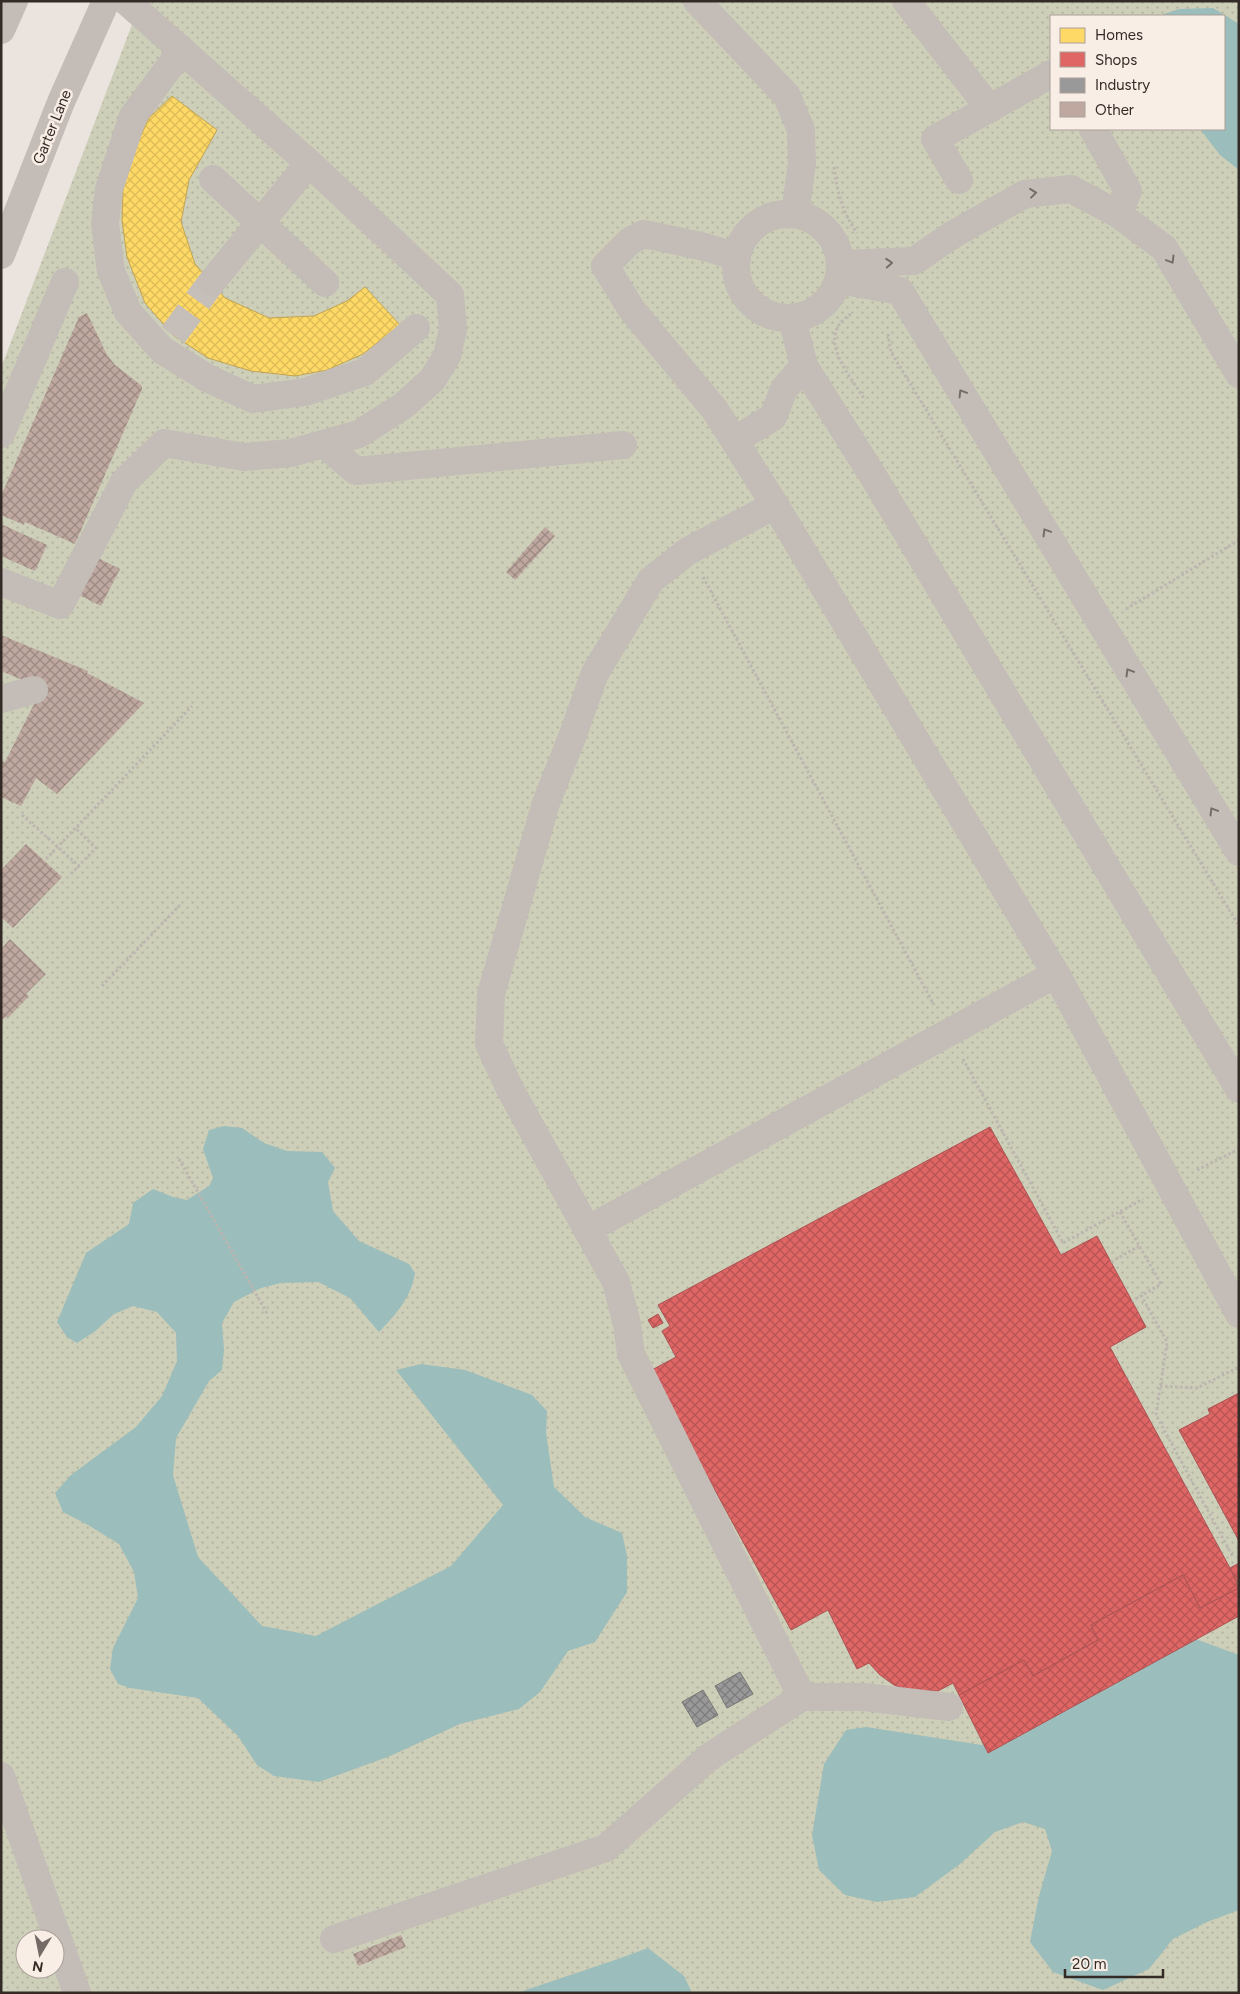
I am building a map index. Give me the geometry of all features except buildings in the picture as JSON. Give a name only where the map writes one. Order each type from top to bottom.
[{"type":"street","points":[[1,30],[14,1]]},
{"type":"street","name":"Garter Lane","points":[[1,255],[61,102],[106,1]]},
{"type":"street","points":[[1,582],[60,605],[124,482],[164,443],[244,457],[291,453],[359,434],[403,406],[432,380],[447,356],[454,329],[450,295],[310,163],[126,1]]},
{"type":"street","points":[[697,1],[787,96],[801,130],[802,162],[794,214]]},
{"type":"street","points":[[906,1],[990,108]]},
{"type":"street","points":[[182,50],[133,116],[108,189],[105,224],[111,271],[128,312],[207,378],[253,399],[306,392],[365,372],[416,328]]},
{"type":"street","points":[[959,180],[935,139],[1050,75]]},
{"type":"street","points":[[1094,130],[1128,190],[1118,214]]},
{"type":"street","points":[[212,283],[310,163]]},
{"type":"street","points":[[212,179],[325,283]]},
{"type":"street","points":[[840,272],[869,274],[914,261],[952,236],[1025,194],[1071,189],[1118,214],[1164,248],[1239,374]]},
{"type":"street","points":[[794,214],[809,218],[832,236],[838,250],[840,272],[832,294],[822,307],[807,315],[792,318],[776,316],[761,310],[750,301],[741,287],[736,273],[737,257],[742,242],[751,229],[764,220],[779,215],[794,214]]},
{"type":"street","points":[[737,257],[705,247],[644,234],[630,241],[605,266],[632,310],[715,410],[776,505],[1056,974],[1239,1314]]},
{"type":"street","points":[[869,274],[900,291],[1239,852]]},
{"type":"street","points":[[1,434],[65,282]]},
{"type":"street","points":[[792,318],[804,366],[884,493],[1239,1089]]},
{"type":"street","points":[[735,440],[773,417],[784,389],[804,366]]},
{"type":"street","points":[[324,444],[356,471],[623,445]]},
{"type":"street","points":[[776,505],[688,551],[651,580],[595,674],[546,803],[491,994],[489,1044],[510,1089],[616,1282],[627,1324],[631,1354],[802,1697]]},
{"type":"street","points":[[1,699],[34,690]]},
{"type":"street","points":[[587,1230],[1056,974]]},
{"type":"street","points":[[334,1939],[606,1848],[709,1757],[802,1697],[864,1697],[949,1707]]},
{"type":"street","points":[[1,1776],[77,1993]]},
{"type":"path","points":[[834,165],[836,187],[846,218],[863,242],[873,245],[864,306],[839,324],[833,335],[834,348],[865,401]]},
{"type":"path","points":[[887,326],[891,352],[1239,926]]},
{"type":"path","points":[[1101,624],[1239,540]]},
{"type":"path","points":[[688,551],[1064,1243],[1120,1212],[1161,1284],[1132,1301]]},
{"type":"path","points":[[46,859],[192,706]]},
{"type":"path","points":[[22,815],[79,866]]},
{"type":"path","points":[[71,874],[96,848],[74,828]]},
{"type":"path","points":[[102,986],[182,903]]},
{"type":"path","points":[[1211,1162],[1239,1148]]},
{"type":"path","points":[[179,1159],[268,1315]]},
{"type":"path","points":[[1111,1262],[1139,1246]]},
{"type":"path","points":[[1141,1295],[1167,1342],[1156,1415],[1233,1557]]},
{"type":"path","points":[[1160,1386],[1197,1388],[1239,1367]]},
{"type":"green space","points":[[141,1],[1239,1],[1239,1993],[1,1993],[1,368]]},
{"type":"water","points":[[1213,8],[1224,15],[1164,15],[1179,9]]},
{"type":"water","points":[[1225,15],[1239,24],[1239,170],[1220,155],[1201,130],[1225,130]]},
{"type":"water","points":[[224,1126],[242,1128],[264,1143],[287,1151],[322,1152],[335,1168],[328,1182],[333,1211],[359,1241],[409,1264],[415,1273],[406,1298],[397,1312],[379,1332],[350,1298],[318,1282],[281,1283],[261,1288],[234,1302],[222,1323],[224,1350],[222,1370],[209,1381],[176,1438],[173,1475],[198,1557],[262,1626],[316,1636],[451,1566],[503,1505],[396,1370],[421,1364],[465,1370],[532,1395],[547,1411],[546,1433],[554,1487],[585,1517],[622,1533],[627,1556],[627,1592],[595,1642],[568,1651],[540,1692],[519,1709],[460,1724],[390,1756],[319,1782],[274,1776],[257,1765],[238,1736],[198,1698],[130,1688],[118,1684],[110,1669],[113,1648],[138,1598],[134,1572],[119,1544],[63,1512],[55,1493],[71,1475],[136,1427],[162,1396],[177,1361],[176,1333],[157,1312],[133,1306],[114,1314],[94,1332],[77,1343],[67,1337],[57,1322],[86,1253],[129,1224],[133,1203],[153,1189],[187,1200],[209,1186],[213,1178],[203,1149],[209,1130]]},
{"type":"water","points":[[1171,1630],[1239,1655],[1239,1910],[1207,1922],[1173,1939],[1149,1969],[1103,1990],[1053,1972],[1030,1942],[1039,1896],[1052,1851],[1045,1829],[1023,1822],[995,1832],[960,1864],[915,1897],[877,1902],[845,1895],[819,1870],[812,1835],[824,1764],[846,1730],[866,1727],[982,1745]]},
{"type":"water","points":[[648,1948],[684,1976],[692,1993],[517,1993],[618,1959]]},
{"type":"tunnel","points":[[173,335],[211,283]]}]
